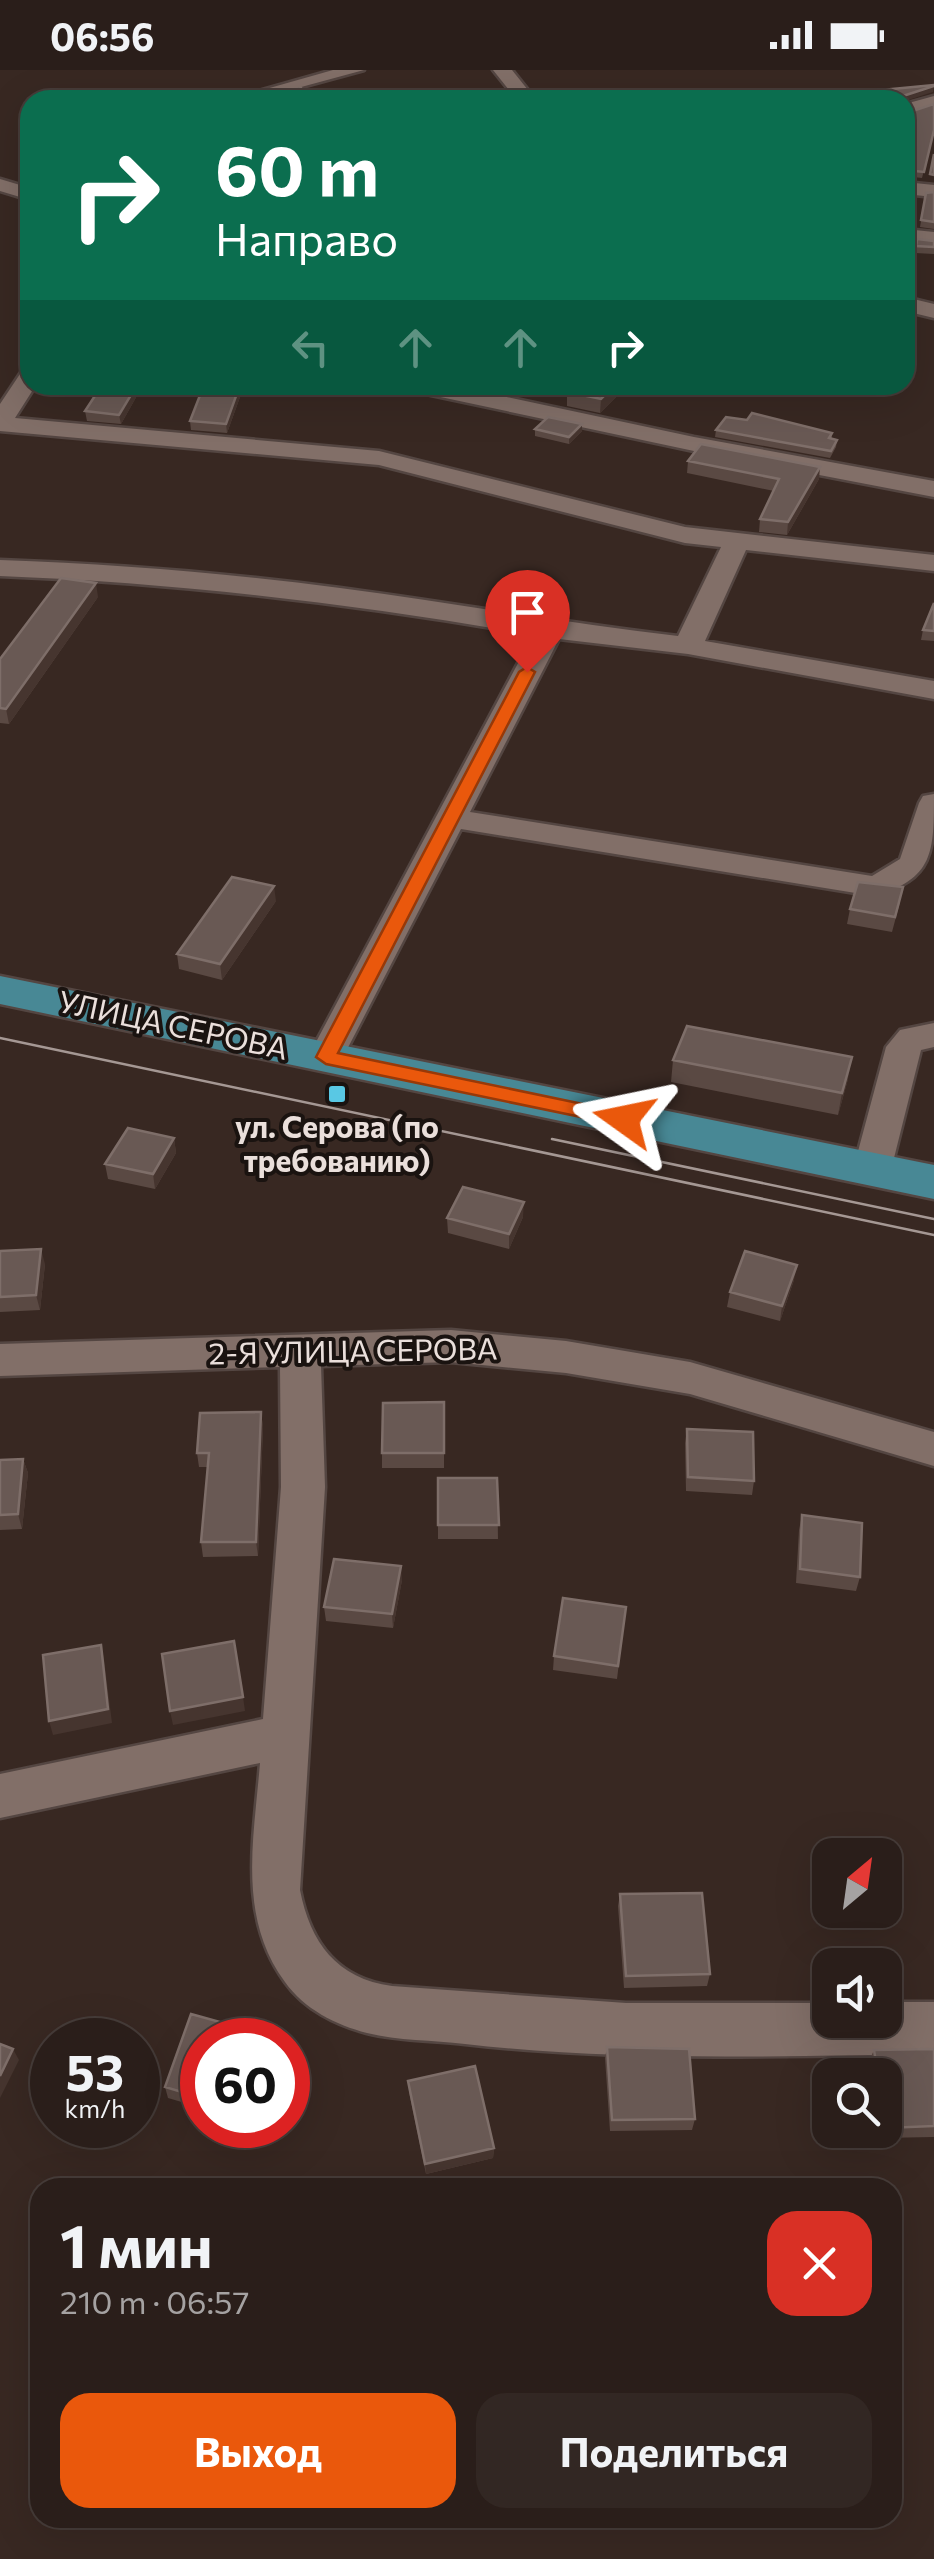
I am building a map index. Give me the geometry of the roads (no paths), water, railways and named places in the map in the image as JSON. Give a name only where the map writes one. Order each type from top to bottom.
[{"type":"main road","name":"УЛИЦА СЕРОВА","points":[[0,990],[934,1182]]},
{"type":"street","points":[[272,90],[355,70]]},
{"type":"street","points":[[502,70],[519,90]]},
{"type":"street","points":[[20,391],[0,422],[379,458],[666,530],[934,562]]},
{"type":"street","points":[[465,395],[694,444],[934,489]]},
{"type":"street","points":[[688,646],[737,540]]},
{"type":"street","points":[[0,568],[107,571],[401,602],[550,630],[688,646],[934,690]]},
{"type":"street","points":[[326,1057],[550,630]]},
{"type":"street","points":[[449,818],[874,886],[895,881],[914,868],[934,803]]},
{"type":"street","points":[[872,1170],[904,1047],[912,1038],[934,1035]]},
{"type":"street","name":"2-Я УЛИЦА СЕРОВА","points":[[0,1360],[451,1346],[651,1369],[934,1449]]},
{"type":"street","points":[[300,1352],[303,1487],[275,1890],[280,1925],[294,1955],[320,1983],[373,2010],[563,2029],[934,2028]]},
{"type":"street","points":[[0,1796],[285,1736]]},
{"type":"tram line","points":[[0,1038],[934,1235]]},
{"type":"tram line","points":[[552,1139],[934,1219]]},
{"type":"place","name":"ул. Серова (по требованию)","points":[[337,1094]]}]
